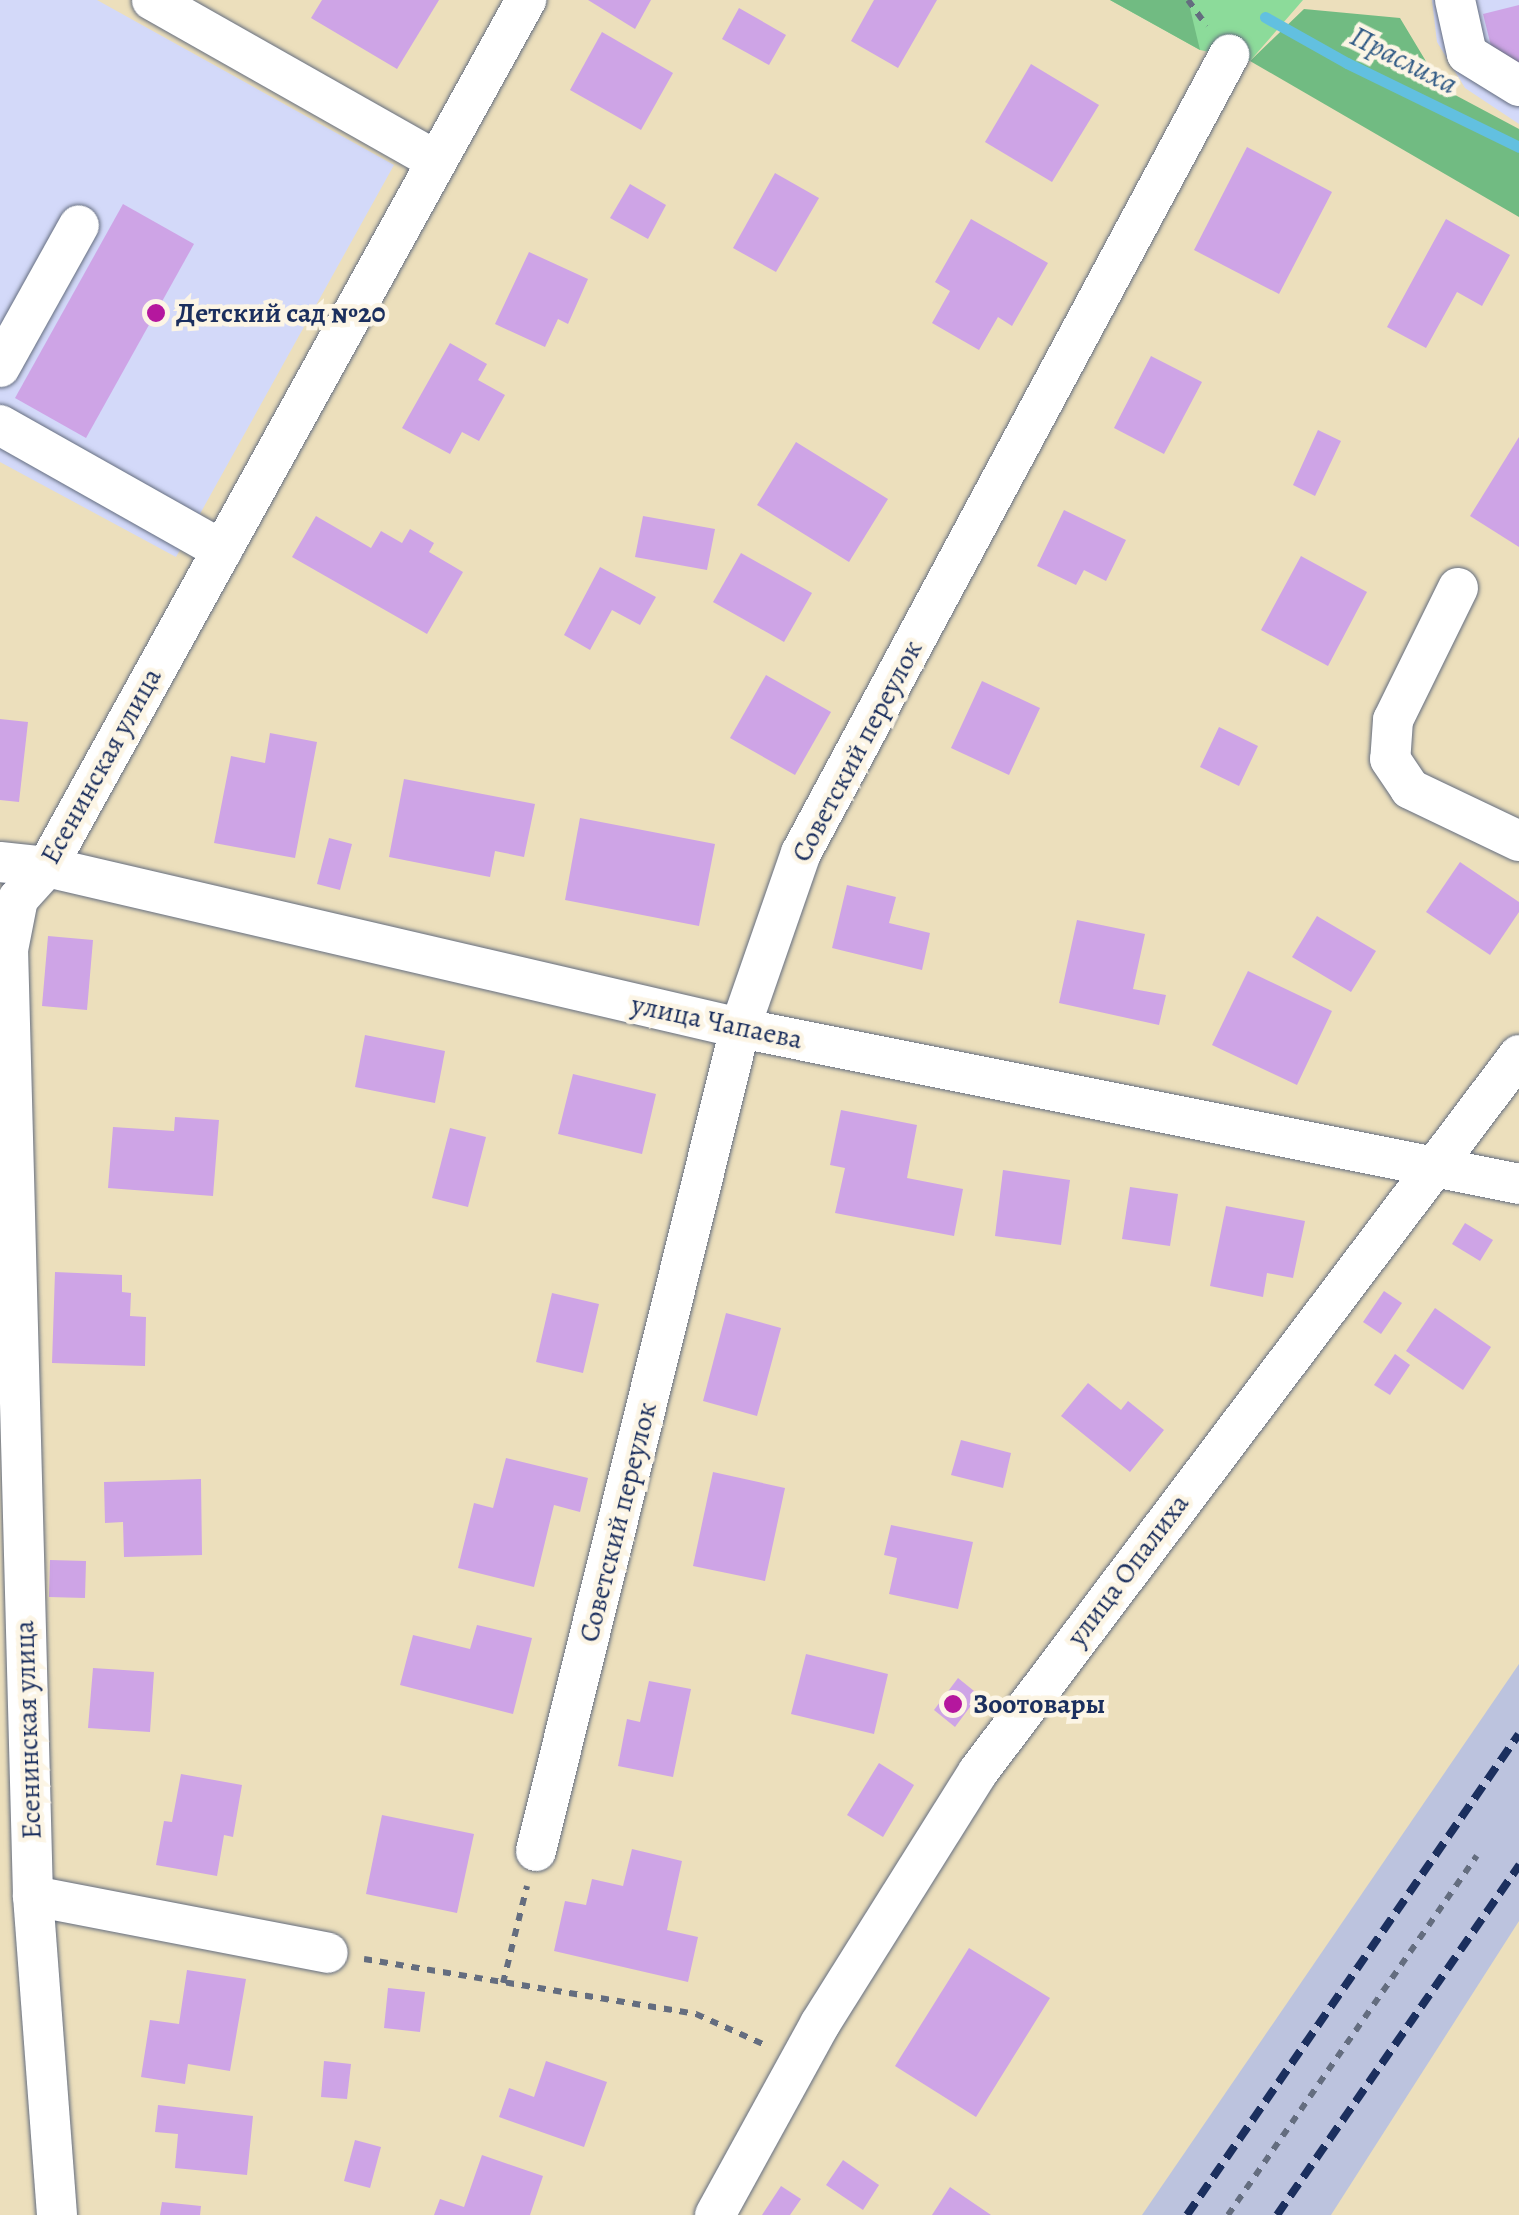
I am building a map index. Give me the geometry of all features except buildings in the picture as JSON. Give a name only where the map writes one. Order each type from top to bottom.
[{"type":"street","points":[[152,0],[437,162]]},
{"type":"street","name":"Есенинская улица","points":[[57,2215],[33,1896],[8,950],[18,899],[47,866],[526,0]]},
{"type":"street","points":[[1455,0],[1468,54],[1519,86]]},
{"type":"street","name":"Советский переулок","points":[[536,1851],[740,1028],[800,853],[1229,55]]},
{"type":"street","points":[[0,367],[79,225]]},
{"type":"street","points":[[0,426],[222,550]]},
{"type":"street","points":[[1458,588],[1393,720],[1390,759],[1410,789],[1519,842]]},
{"type":"street","name":"улица Чапаева","points":[[0,862],[47,866],[740,1028],[1519,1184]]},
{"type":"street","name":"улица Опалиха","points":[[715,2215],[820,2024],[978,1772],[1264,1390],[1438,1168],[1519,1055]]},
{"type":"street","points":[[33,1896],[328,1953]]},
{"type":"path","points":[[503,1983],[536,1851]]},
{"type":"path","points":[[1228,2215],[1477,1856]]},
{"type":"path","points":[[328,1953],[696,2014],[774,2051]]},
{"type":"shaded area","name":"Детский сад №20","points":[[0,0],[97,0],[394,165],[176,557],[0,462]]},
{"type":"shaded area","points":[[1432,0],[1519,0],[1519,124],[1465,88],[1437,42]]},
{"type":"shaded area","points":[[1519,1664],[1519,1921],[1331,2215],[1142,2215]]},
{"type":"green space","points":[[1110,0],[1303,0],[1250,61],[1200,50]]},
{"type":"green space","points":[[1110,0],[1188,0],[1200,50]]},
{"type":"green space","points":[[1304,9],[1400,18],[1442,88],[1519,129],[1519,217],[1250,61]]},
{"type":"waterway","name":"Праслиха","points":[[1265,17],[1347,63],[1519,147]]},
{"type":"railway","points":[[1187,2215],[1519,1734]]},
{"type":"railway","points":[[1277,2215],[1519,1865]]},
{"type":"place","name":"Детский сад №20","points":[[156,313]]},
{"type":"place","name":"Зоотовары","points":[[953,1704]]}]
